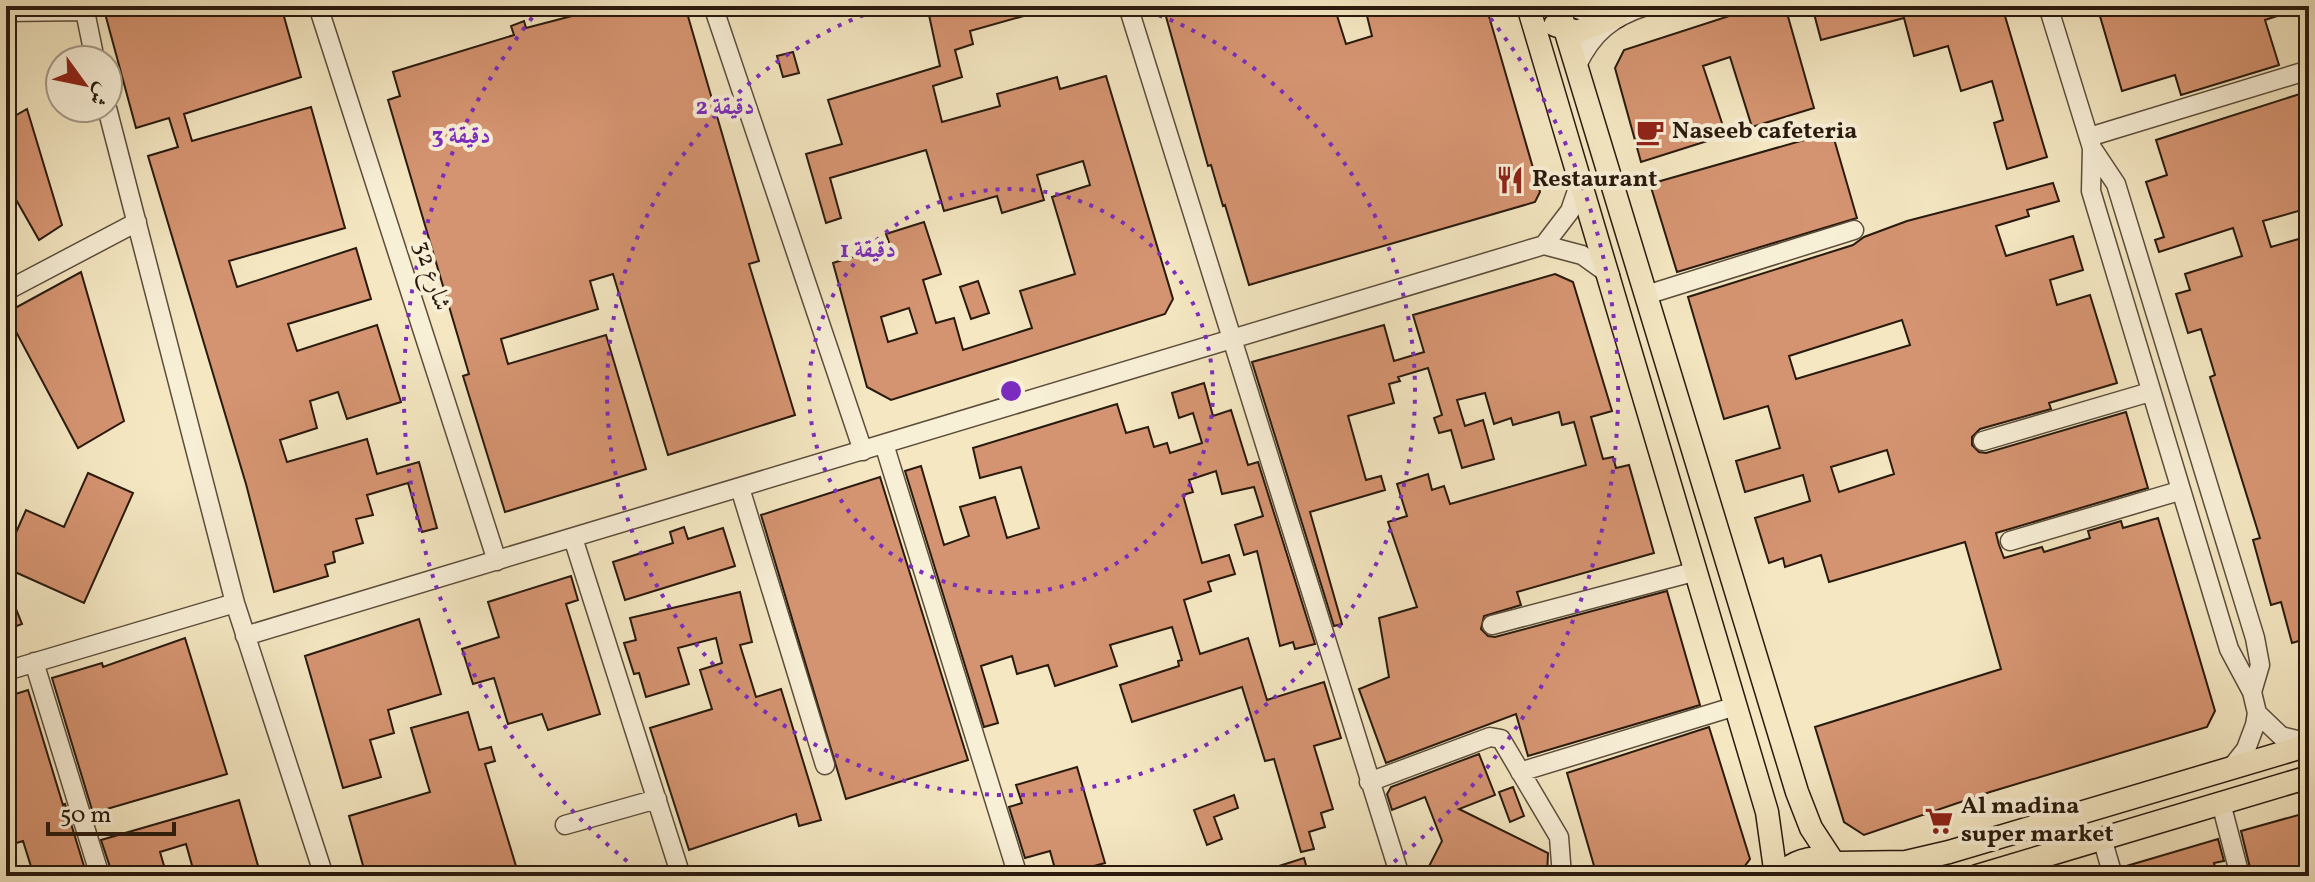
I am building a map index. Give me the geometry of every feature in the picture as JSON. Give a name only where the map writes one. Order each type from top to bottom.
[{"type":"main road","points":[[1530,6],[1566,31],[1586,30],[1617,16]]},
{"type":"main road","points":[[1530,6],[1771,828],[1777,876],[1801,860],[1842,866],[1928,858],[2309,744]]},
{"type":"main road","points":[[1558,6],[1803,811],[1842,866]]},
{"type":"main road","points":[[1977,876],[2309,777]]},
{"type":"street","name":"شارع 32","points":[[318,6],[497,561]]},
{"type":"street","points":[[713,6],[863,451]]},
{"type":"street","points":[[1128,6],[1400,876]]},
{"type":"street","points":[[1569,6],[1592,14],[1617,16]]},
{"type":"street","points":[[1577,65],[1597,32],[1617,16],[1646,6]]},
{"type":"street","points":[[2048,6],[2090,142],[2116,184],[2255,638],[2260,665],[2252,692]]},
{"type":"street","points":[[6,12],[88,8],[93,44]]},
{"type":"street","points":[[2090,142],[2309,70]]},
{"type":"street","points":[[111,124],[235,603],[324,876]]},
{"type":"street","points":[[2090,142],[2091,191],[2179,491],[2235,664],[2252,692],[2257,713],[2246,749],[2231,768]]},
{"type":"street","points":[[1544,245],[1570,211],[1580,182]]},
{"type":"street","points":[[6,291],[137,222]]},
{"type":"street","points":[[1646,295],[1854,230]]},
{"type":"street","points":[[245,636],[1544,245],[1582,255],[1610,275]]},
{"type":"street","points":[[1983,441],[2150,392]]},
{"type":"street","points":[[884,444],[1018,876]]},
{"type":"street","points":[[740,488],[825,765]]},
{"type":"street","points":[[2010,541],[2179,491]]},
{"type":"street","points":[[573,538],[681,876]]},
{"type":"street","points":[[1492,625],[1697,571]]},
{"type":"street","points":[[6,671],[235,603]]},
{"type":"street","points":[[34,662],[100,876]]},
{"type":"street","points":[[1520,772],[1736,706]]},
{"type":"street","points":[[2257,713],[2281,736],[2309,744]]},
{"type":"street","points":[[1369,782],[1495,737],[1506,743],[1559,837],[1562,876]]},
{"type":"street","points":[[565,825],[657,799]]},
{"type":"street","points":[[2221,803],[2240,876]]},
{"type":"street","points":[[2102,838],[2113,876]]},
{"type":"building","points":[[103,6],[281,6],[301,77],[184,114],[192,141],[311,107],[345,228],[229,261],[237,287],[356,248],[371,299],[288,324],[297,351],[377,325],[401,402],[347,419],[338,392],[310,401],[317,428],[280,440],[287,462],[367,439],[377,474],[419,462],[437,528],[422,532],[408,483],[367,495],[373,515],[356,519],[363,543],[333,552],[335,562],[325,565],[328,576],[274,592],[246,484],[148,156],[178,147],[169,118],[136,128],[124,84],[124,44],[113,44]]},
{"type":"building","points":[[610,6],[685,6],[759,261],[749,264],[795,415],[668,455],[613,274],[590,281],[598,309],[501,339],[508,364],[606,335],[646,469],[505,512],[463,376],[469,374],[388,100],[400,96],[393,72],[514,35],[511,26],[524,21],[526,28]]},
{"type":"building","points":[[935,6],[1045,6],[1045,10],[970,31],[973,44],[955,50],[962,77],[933,86],[942,122],[1000,106],[997,94],[1057,77],[1060,89],[1106,76],[1173,299],[1165,314],[891,400],[867,387],[833,263],[890,245],[886,234],[924,222],[941,274],[923,280],[936,323],[954,318],[963,350],[1032,328],[1020,291],[1075,274],[1052,197],[1090,185],[1083,161],[1037,175],[1044,200],[1002,213],[997,196],[944,211],[926,150],[830,178],[841,218],[826,223],[806,154],[842,144],[828,100],[940,66],[929,15],[937,13]],"holes":[[[909,308],[917,333],[888,342],[881,317]]]},
{"type":"building","points":[[1163,6],[1334,6],[1346,44],[1372,36],[1366,12],[1386,6],[1486,6],[1540,192],[1535,202],[1249,285],[1225,205],[1211,165],[1208,166]]},
{"type":"building","points":[[1760,6],[1785,6],[1814,108],[1752,127],[1730,57],[1703,66],[1726,135],[1641,162],[1615,68],[1624,50]]},
{"type":"building","points":[[1812,6],[2002,6],[2047,157],[2007,169],[1994,123],[2003,120],[1992,81],[1961,91],[1948,46],[1914,56],[1904,18],[1821,40]]},
{"type":"building","points":[[2097,6],[2299,6],[2299,9],[2265,20],[2279,65],[2181,95],[2175,75],[2122,91]]},
{"type":"building","points":[[793,52],[799,73],[783,77],[777,56]]},
{"type":"building","points":[[2309,91],[2309,208],[2263,221],[2271,247],[2309,236],[2309,638],[2292,643],[2281,602],[2271,605],[2253,540],[2260,538],[2210,377],[2215,375],[2201,329],[2188,333],[2176,294],[2190,290],[2185,274],[2242,256],[2233,228],[2159,252],[2155,240],[2164,237],[2146,182],[2167,175],[2156,140]]},
{"type":"building","points":[[27,109],[62,225],[39,240],[6,182],[6,121]]},
{"type":"building","points":[[1832,132],[1857,218],[1677,272],[1650,184]]},
{"type":"building","points":[[2053,183],[2059,201],[2027,210],[2029,216],[1996,226],[2006,256],[2073,236],[2083,270],[2050,280],[2057,305],[2090,295],[2117,383],[2049,403],[2051,409],[1980,429],[1972,437],[1972,445],[1979,452],[1986,453],[2126,412],[2148,488],[1996,533],[1999,545],[2004,558],[2042,547],[2044,552],[2090,538],[2088,531],[2121,521],[2123,528],[2158,518],[2215,711],[2207,727],[1990,792],[1864,835],[1844,822],[1815,727],[2001,669],[1965,542],[1829,582],[1821,555],[1785,567],[1783,558],[1769,563],[1755,518],[1810,501],[1803,475],[1745,492],[1736,461],[1780,448],[1768,406],[1724,419],[1688,297],[1853,245],[1864,237],[1907,221]],"holes":[[[1902,320],[1910,345],[1796,379],[1789,356]],[[1887,450],[1894,474],[1839,492],[1831,467]]]},
{"type":"building","points":[[81,272],[124,421],[78,448],[6,313]]},
{"type":"building","points":[[1555,274],[1573,282],[1612,411],[1591,417],[1603,459],[1613,457],[1616,468],[1629,465],[1654,553],[1517,592],[1521,605],[1484,616],[1481,629],[1488,636],[1495,637],[1667,591],[1700,705],[1528,756],[1516,714],[1386,763],[1359,689],[1389,677],[1379,618],[1417,607],[1388,522],[1407,516],[1397,484],[1428,474],[1432,490],[1444,486],[1450,504],[1586,465],[1574,422],[1562,425],[1559,412],[1513,425],[1511,418],[1494,424],[1485,393],[1457,400],[1465,426],[1483,420],[1494,459],[1462,468],[1451,430],[1439,433],[1434,418],[1442,415],[1428,368],[1398,377],[1400,381],[1389,384],[1394,403],[1348,416],[1366,480],[1381,476],[1385,490],[1310,512],[1342,624],[1334,626],[1252,362],[1384,325],[1394,361],[1424,352],[1413,315]]},
{"type":"building","points":[[978,281],[989,313],[971,319],[960,287]]},
{"type":"building","points":[[1204,383],[1213,416],[1231,410],[1248,465],[1258,462],[1315,644],[1295,649],[1293,642],[1280,646],[1257,551],[1244,555],[1235,525],[1263,516],[1254,487],[1222,494],[1216,471],[1189,480],[1193,492],[1183,495],[1202,563],[1229,555],[1235,574],[1208,582],[1211,591],[1184,600],[1200,654],[1248,638],[1267,700],[1324,682],[1341,738],[1314,746],[1333,809],[1321,813],[1325,827],[1309,832],[1314,849],[1301,852],[1274,759],[1265,761],[1242,687],[1132,722],[1120,685],[1179,666],[1178,661],[1182,660],[1172,627],[1110,645],[1117,666],[1055,686],[1048,665],[1017,674],[1012,656],[981,666],[998,723],[984,727],[905,471],[921,466],[944,545],[969,536],[960,507],[995,497],[1007,538],[1039,528],[1021,467],[980,478],[973,448],[1117,404],[1126,433],[1148,427],[1154,447],[1167,443],[1170,453],[1202,443],[1193,413],[1179,418],[1172,393]]},
{"type":"building","points":[[88,473],[133,493],[84,603],[6,568],[6,555],[26,510],[64,527]]},
{"type":"building","points":[[880,477],[968,760],[846,799],[761,515]]},
{"type":"building","points":[[684,527],[688,539],[723,528],[735,566],[625,600],[613,562],[673,543],[670,532]]},
{"type":"building","points":[[571,576],[578,600],[566,604],[600,714],[548,730],[542,714],[508,724],[494,678],[473,684],[462,649],[499,637],[488,602]]},
{"type":"building","points":[[6,584],[22,624],[6,630]]},
{"type":"building","points":[[740,592],[752,642],[740,645],[756,697],[781,689],[821,820],[799,826],[796,814],[689,850],[650,728],[712,709],[700,670],[722,663],[716,638],[678,648],[689,684],[646,697],[639,673],[634,674],[624,643],[636,640],[630,618]]},
{"type":"building","points":[[419,619],[441,694],[388,710],[394,733],[370,740],[381,777],[343,788],[305,656]]},
{"type":"building","points":[[185,638],[227,774],[93,813],[52,678],[102,663],[103,667]]},
{"type":"building","points":[[28,690],[87,876],[34,876],[23,841],[13,844],[6,823],[12,821],[6,803],[6,697]]},
{"type":"building","points":[[468,712],[479,750],[491,747],[495,761],[485,764],[519,876],[366,876],[349,816],[430,792],[411,728]]},
{"type":"building","points":[[1709,727],[1750,859],[1738,875],[1597,876],[1567,773]]},
{"type":"building","points":[[1479,754],[1495,795],[1459,809],[1548,853],[1547,876],[1424,876],[1442,841],[1425,797],[1392,810],[1387,794],[1391,787]]},
{"type":"building","points":[[1077,767],[1105,863],[1057,876],[1050,851],[1025,858],[1009,807],[1022,803],[1016,785]]},
{"type":"building","points":[[1513,787],[1524,816],[1510,822],[1499,792]]},
{"type":"building","points":[[1234,795],[1238,808],[1214,817],[1222,839],[1207,845],[1194,810]]},
{"type":"building","points":[[239,800],[261,876],[195,876],[186,844],[160,852],[167,876],[113,876],[101,840]]},
{"type":"building","points":[[2309,812],[2309,876],[2252,876],[2241,831]]},
{"type":"building","points":[[2218,839],[2224,861],[2214,863],[2217,876],[2125,876],[2123,867]]},
{"type":"building","points":[[1304,858],[1309,876],[1258,876],[1257,873]]},
{"type":"place","name":"Naseeb cafeteria","points":[[1650,132]]},
{"type":"place","name":"Restaurant","points":[[1510,180]]},
{"type":"place","name":"Al madina super market","points":[[1939,821]]}]
